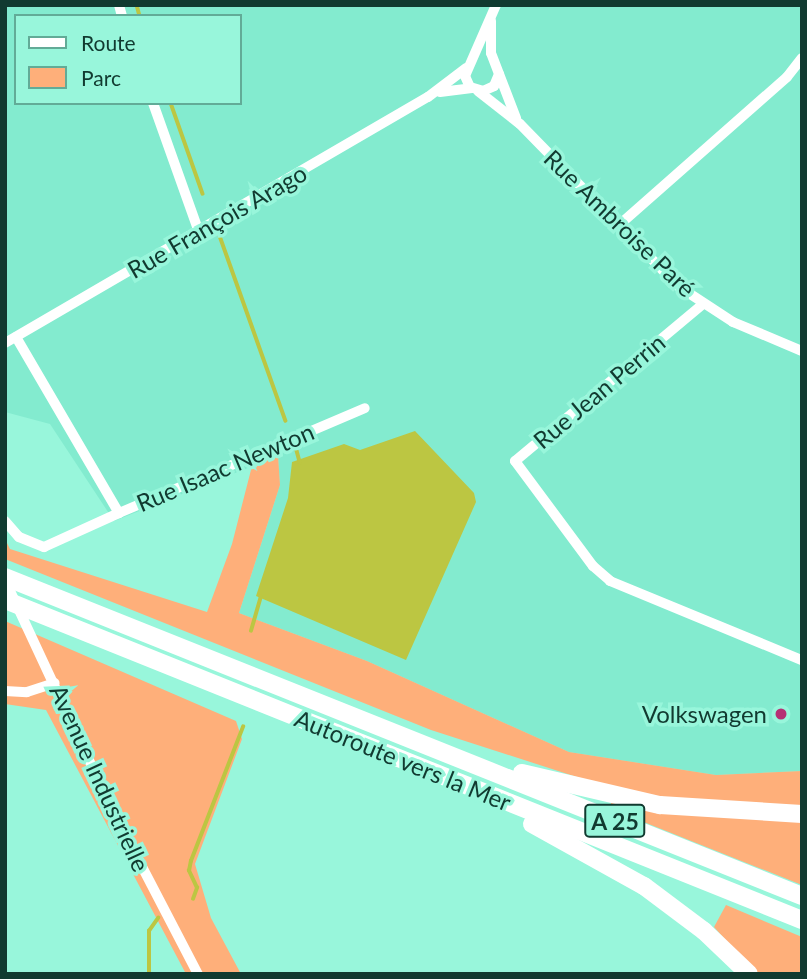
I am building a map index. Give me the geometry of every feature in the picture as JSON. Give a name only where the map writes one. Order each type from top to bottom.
[{"type":"highway","name":"A 25","points":[[5,579],[802,896]]},
{"type":"highway","name":"Autoroute vers la Mer","points":[[5,600],[802,920]]},
{"type":"highway","points":[[428,746],[586,791],[649,803],[802,814]]},
{"type":"highway","points":[[496,797],[510,814],[644,886],[704,931],[749,974]]},
{"type":"street","name":"Rue François Arago","points":[[5,344],[428,97],[468,65],[495,8]]},
{"type":"street","name":"Rue François Arago","points":[[495,8],[489,40],[497,69]]},
{"type":"street","points":[[485,58],[497,69],[492,88],[475,90],[466,79],[468,65],[485,58]]},
{"type":"street","points":[[618,226],[787,77],[802,58]]},
{"type":"street","name":"Rue Ambroise Paré","points":[[497,69],[520,124]]},
{"type":"street","name":"Rue François Arago","points":[[428,97],[452,89],[475,90]]},
{"type":"street","name":"Rue Ambroise Paré","points":[[475,90],[520,124],[669,278],[703,304],[802,351]]},
{"type":"street","points":[[154,105],[199,232]]},
{"type":"street","name":"Rue Jean Perrin","points":[[703,304],[514,460],[593,566],[610,581],[802,660]]},
{"type":"street","name":"Rue Isaac Newton","points":[[16,337],[119,513],[365,408]]},
{"type":"street","points":[[5,521],[19,537],[44,547],[119,513]]},
{"type":"street","name":"Avenue Industrielle","points":[[5,579],[120,826],[198,974]]},
{"type":"street","points":[[5,691],[27,692],[55,684]]},
{"type":"shaded area","points":[[5,5],[802,5],[802,771],[716,775],[569,752],[367,661],[239,613],[280,485],[278,456],[114,521],[50,424],[5,412]]},
{"type":"shaded area","points":[[415,431],[474,493],[476,502],[406,660],[256,596],[288,498],[292,462],[344,444],[360,450]]},
{"type":"green space","points":[[278,455],[280,485],[239,613],[367,661],[569,752],[716,775],[802,771],[802,885],[611,809],[611,788],[431,730],[5,559],[5,539],[10,549],[207,612],[232,544],[252,466]]},
{"type":"green space","points":[[5,621],[236,721],[242,739],[195,864],[211,918],[241,974],[186,974],[46,710],[5,704]]},
{"type":"green space","points":[[726,905],[802,937],[802,974],[756,974],[714,927]]},
{"type":"waterway","points":[[137,5],[139,14]]},
{"type":"waterway","points":[[172,105],[203,194]]},
{"type":"waterway","points":[[220,236],[286,421]]},
{"type":"waterway","points":[[296,447],[300,462]]},
{"type":"waterway","points":[[251,631],[261,597]]},
{"type":"waterway","points":[[193,899],[197,888],[189,871],[191,861],[243,727]]},
{"type":"waterway","points":[[149,974],[149,931],[158,918]]},
{"type":"place","name":"Volkswagen","points":[[781,714]]}]
